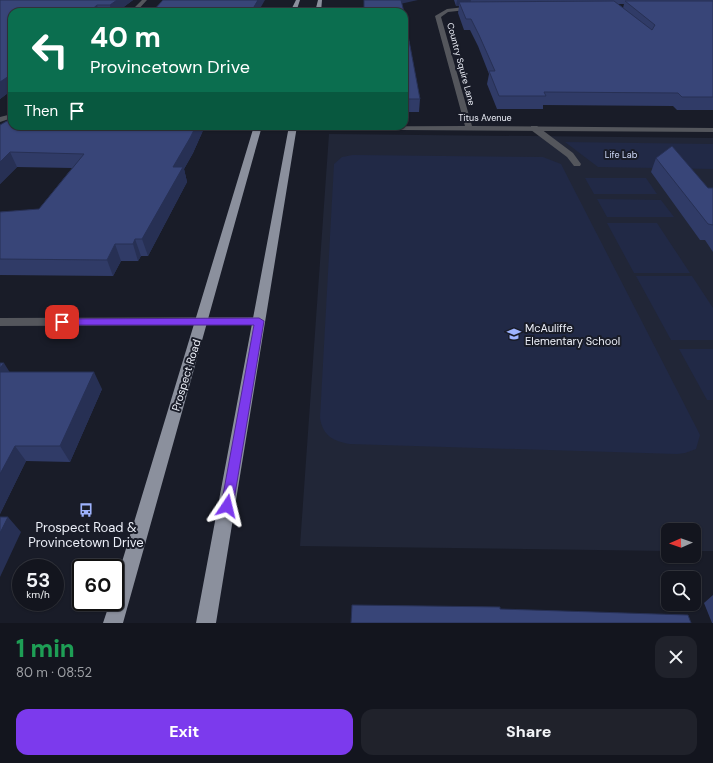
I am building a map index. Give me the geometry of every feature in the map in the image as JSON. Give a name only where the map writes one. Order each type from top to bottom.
[{"type":"main road","name":"Prospect Road","points":[[113,623],[257,130]]},
{"type":"main road","points":[[206,623],[292,130]]},
{"type":"street","points":[[137,8],[145,0]]},
{"type":"street","name":"Country Squire Lane","points":[[469,128],[438,16],[447,11],[478,8]]},
{"type":"street","name":"Titus Avenue","points":[[408,128],[713,130]]},
{"type":"street","points":[[534,128],[570,155],[577,164]]},
{"type":"street","points":[[0,322],[259,321]]},
{"type":"shaded area","name":"McAuliffe Elementary School","points":[[329,134],[713,138],[713,551],[701,551],[701,523],[661,523],[661,551],[300,546]]},
{"type":"green space","name":"Life Lab","points":[[565,142],[713,144],[713,169],[598,167]]},
{"type":"green space","points":[[353,155],[543,157],[561,164],[700,435],[696,449],[677,454],[350,444],[330,437],[321,424],[320,418],[334,164],[342,157]]},
{"type":"green space","points":[[585,178],[646,178],[657,194],[594,194]]},
{"type":"green space","points":[[597,199],[661,200],[674,217],[607,217]]},
{"type":"green space","points":[[607,223],[657,223],[690,273],[634,273]]},
{"type":"green space","points":[[636,276],[692,276],[713,308],[713,340],[671,340]]},
{"type":"green space","points":[[679,349],[713,349],[713,400],[707,400]]},
{"type":"building","points":[[0,0],[117,0],[110,5],[97,5],[94,8],[8,8],[8,77],[0,82]]},
{"type":"building","points":[[163,0],[258,0],[253,8],[156,8]]},
{"type":"building","points":[[364,0],[401,0],[403,8],[364,8]]},
{"type":"building","points":[[614,1],[652,30],[655,25],[625,1],[713,1],[713,97],[682,97],[678,93],[544,92],[546,96],[499,96],[489,71],[495,71],[471,19],[466,19],[459,2]]},
{"type":"building","points":[[408,35],[420,99],[408,99]]},
{"type":"building","points":[[8,120],[8,130],[194,130],[173,167],[183,167],[142,239],[135,239],[133,244],[115,244],[107,260],[0,259],[0,212],[39,209],[84,154],[10,152],[0,162],[0,125]]},
{"type":"building","points":[[672,146],[708,188],[713,188],[713,225],[708,224],[656,158]]},
{"type":"building","points":[[0,372],[94,372],[60,446],[15,446],[0,474]]},
{"type":"building","points":[[0,517],[8,517],[0,533]]},
{"type":"building","points":[[352,605],[500,607],[500,609],[688,615],[691,623],[351,623]]},
{"type":"place","name":"McAuliffe Elementary School","points":[[514,334]]},
{"type":"place","name":"Prospect Road & Provincetown Drive","points":[[86,510]]},
{"type":"route","points":[[62,322],[259,321],[227,506]]}]
